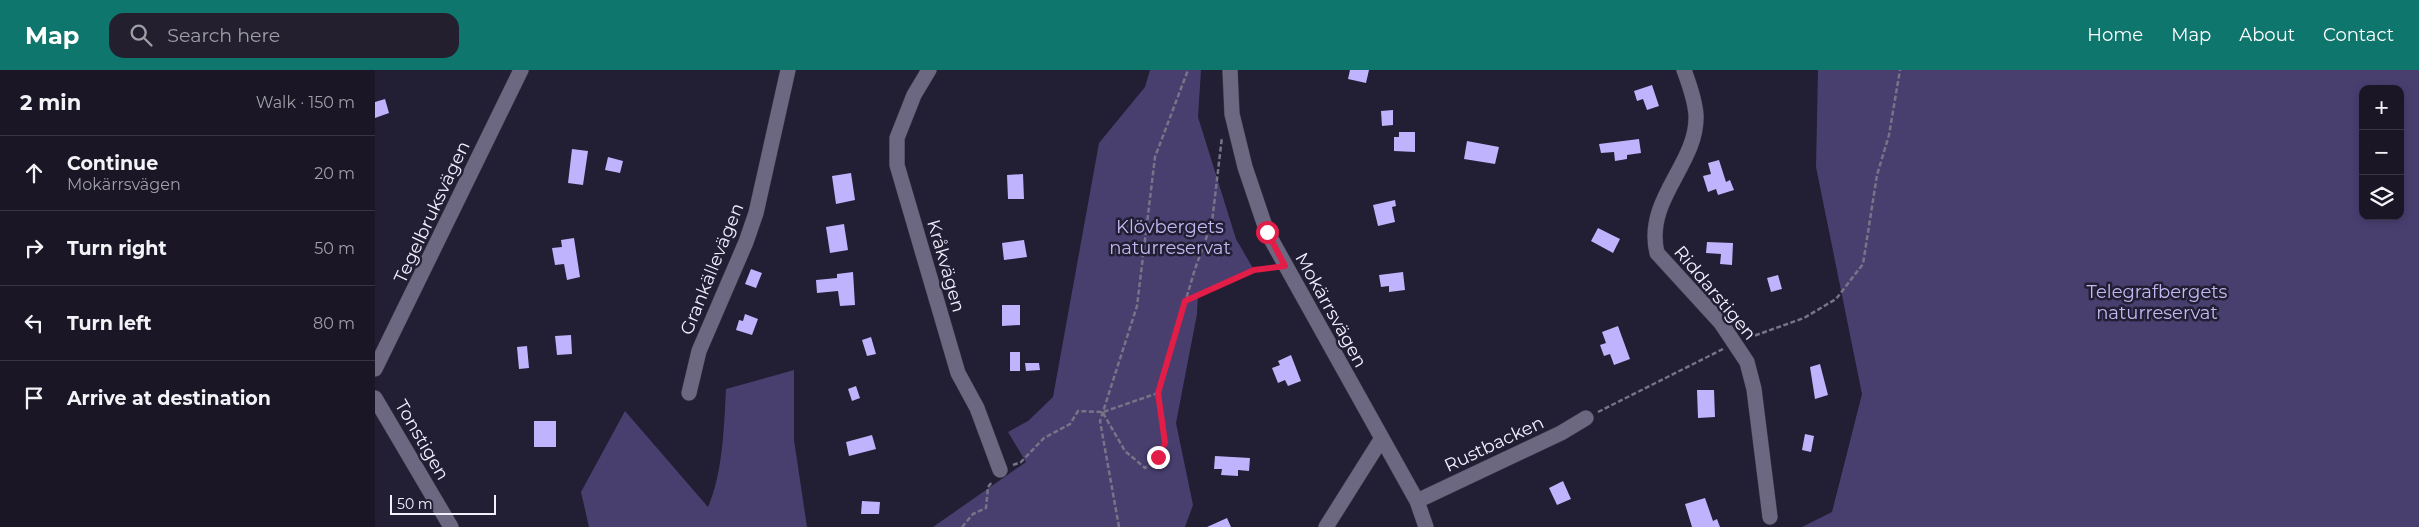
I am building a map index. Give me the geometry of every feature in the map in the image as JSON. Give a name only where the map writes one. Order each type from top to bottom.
[{"type":"street","name":"Tegelbruksvägen","points":[[375,369],[521,70]]},
{"type":"street","name":"Grankällevägen","points":[[689,393],[699,351],[746,242],[756,213],[788,70]]},
{"type":"street","name":"Kråkvägen","points":[[929,70],[914,96],[900,129],[897,138],[897,165],[957,373],[977,408],[1000,470]]},
{"type":"street","name":"Mokärrsvägen","points":[[1230,70],[1230,94],[1235,126],[1245,167],[1267,232],[1417,501],[1425,527]]},
{"type":"street","name":"Riddarstigen","points":[[1684,70],[1692,93],[1696,116],[1693,134],[1688,150],[1660,208],[1654,225],[1654,240],[1657,253],[1735,342],[1747,362],[1754,389],[1769,517]]},
{"type":"street","name":"Tonstigen","points":[[375,398],[451,527]]},
{"type":"street","name":"Rustbacken","points":[[1417,501],[1561,433],[1586,418]]},
{"type":"street","points":[[1326,527],[1382,438]]},
{"type":"path","points":[[1119,527],[1100,421],[1137,306],[1155,157],[1188,70]]},
{"type":"path","points":[[1586,418],[1735,342],[1803,318],[1836,298],[1863,264],[1877,174],[1889,135],[1901,70]]},
{"type":"path","points":[[1103,412],[1125,451],[1145,468],[1158,457],[1165,443],[1158,393],[1185,301],[1213,222],[1222,133],[1235,126]]},
{"type":"path","points":[[1185,301],[1254,270],[1285,266]]},
{"type":"path","points":[[962,527],[973,514],[986,508],[987,487],[1000,470],[1021,462],[1044,438],[1070,424],[1079,411],[1103,412],[1158,393]]},
{"type":"green space","name":"Klövbergets naturreservat","points":[[1150,70],[1201,70],[1198,117],[1236,239],[1254,270],[1198,293],[1197,314],[1176,423],[1193,505],[1185,527],[933,527],[1026,462],[1008,432],[1028,421],[1053,397],[1099,143],[1145,87]]},
{"type":"green space","name":"Telegrafbergets naturreservat","points":[[1818,70],[2419,70],[2419,527],[1802,527],[1832,512],[1862,394],[1816,167]]},
{"type":"green space","points":[[794,370],[794,440],[807,527],[589,527],[581,492],[625,411],[708,507],[720,464],[726,389]]},
{"type":"building","points":[[1350,70],[1369,70],[1366,83],[1348,79]]},
{"type":"building","points":[[1652,85],[1659,106],[1647,110],[1643,99],[1637,101],[1634,91]]},
{"type":"building","points":[[385,99],[389,113],[375,118],[375,102]]},
{"type":"building","points":[[1393,110],[1393,125],[1382,126],[1381,111]]},
{"type":"building","points":[[1399,132],[1415,132],[1415,152],[1394,151],[1394,137],[1399,137]]},
{"type":"building","points":[[1639,139],[1641,153],[1627,155],[1627,159],[1615,161],[1614,152],[1601,153],[1599,144]]},
{"type":"building","points":[[1467,141],[1499,147],[1495,164],[1464,159]]},
{"type":"building","points":[[572,149],[588,151],[583,185],[568,183]]},
{"type":"building","points":[[608,157],[623,161],[620,173],[605,170]]},
{"type":"building","points":[[1719,160],[1726,182],[1730,180],[1734,190],[1718,195],[1716,189],[1708,192],[1703,176],[1711,174],[1708,163]]},
{"type":"building","points":[[851,173],[855,200],[836,204],[832,176]]},
{"type":"building","points":[[1023,174],[1024,199],[1008,199],[1007,175]]},
{"type":"building","points":[[1395,200],[1396,206],[1392,207],[1395,222],[1378,226],[1373,205]]},
{"type":"building","points":[[844,224],[848,250],[830,253],[826,227]]},
{"type":"building","points":[[1598,228],[1620,239],[1613,253],[1591,241]]},
{"type":"building","points":[[574,238],[580,277],[567,280],[564,264],[555,265],[552,248],[562,247],[561,240]]},
{"type":"building","points":[[1024,240],[1027,257],[1004,260],[1002,243]]},
{"type":"building","points":[[1707,242],[1733,243],[1732,265],[1720,264],[1721,254],[1706,253]]},
{"type":"building","points":[[751,269],[762,273],[756,288],[745,284]]},
{"type":"building","points":[[853,272],[855,305],[840,306],[838,291],[817,293],[816,280],[837,278],[837,274]]},
{"type":"building","points":[[1403,272],[1405,290],[1389,292],[1389,286],[1381,287],[1379,275]]},
{"type":"building","points":[[1778,275],[1782,289],[1771,292],[1767,278]]},
{"type":"building","points":[[1002,305],[1020,305],[1020,325],[1002,326]]},
{"type":"building","points":[[745,314],[758,319],[752,335],[736,330],[739,320],[743,321]]},
{"type":"building","points":[[1618,326],[1630,359],[1614,365],[1610,354],[1604,356],[1600,345],[1606,343],[1602,332]]},
{"type":"building","points":[[571,335],[572,354],[557,355],[555,336]]},
{"type":"building","points":[[871,337],[876,354],[867,356],[862,340]]},
{"type":"building","points":[[527,346],[529,368],[519,369],[517,347]]},
{"type":"building","points":[[1010,352],[1020,352],[1020,371],[1010,371]]},
{"type":"building","points":[[1291,355],[1301,381],[1288,386],[1285,380],[1278,383],[1272,368],[1280,365],[1278,361]]},
{"type":"building","points":[[1025,363],[1039,363],[1040,370],[1026,371]]},
{"type":"building","points":[[1820,364],[1828,395],[1815,399],[1810,367]]},
{"type":"building","points":[[856,386],[860,398],[852,401],[848,389]]},
{"type":"building","points":[[1697,390],[1714,390],[1715,417],[1698,418]]},
{"type":"building","points":[[534,421],[556,421],[556,447],[534,447]]},
{"type":"building","points":[[1805,434],[1814,436],[1811,452],[1802,450]]},
{"type":"building","points":[[872,435],[876,449],[849,456],[846,442]]},
{"type":"building","points":[[1215,456],[1250,458],[1249,471],[1238,470],[1238,476],[1221,475],[1222,469],[1214,469]]},
{"type":"building","points":[[1563,481],[1571,499],[1557,505],[1549,488]]},
{"type":"building","points":[[1705,498],[1713,521],[1717,519],[1720,527],[1692,527],[1685,504]]},
{"type":"building","points":[[862,501],[880,502],[879,514],[861,514]]},
{"type":"building","points":[[1227,518],[1231,527],[1207,527]]},
{"type":"route","points":[[1158,457],[1165,443],[1158,393],[1185,301],[1254,270],[1285,266],[1267,232]]}]
